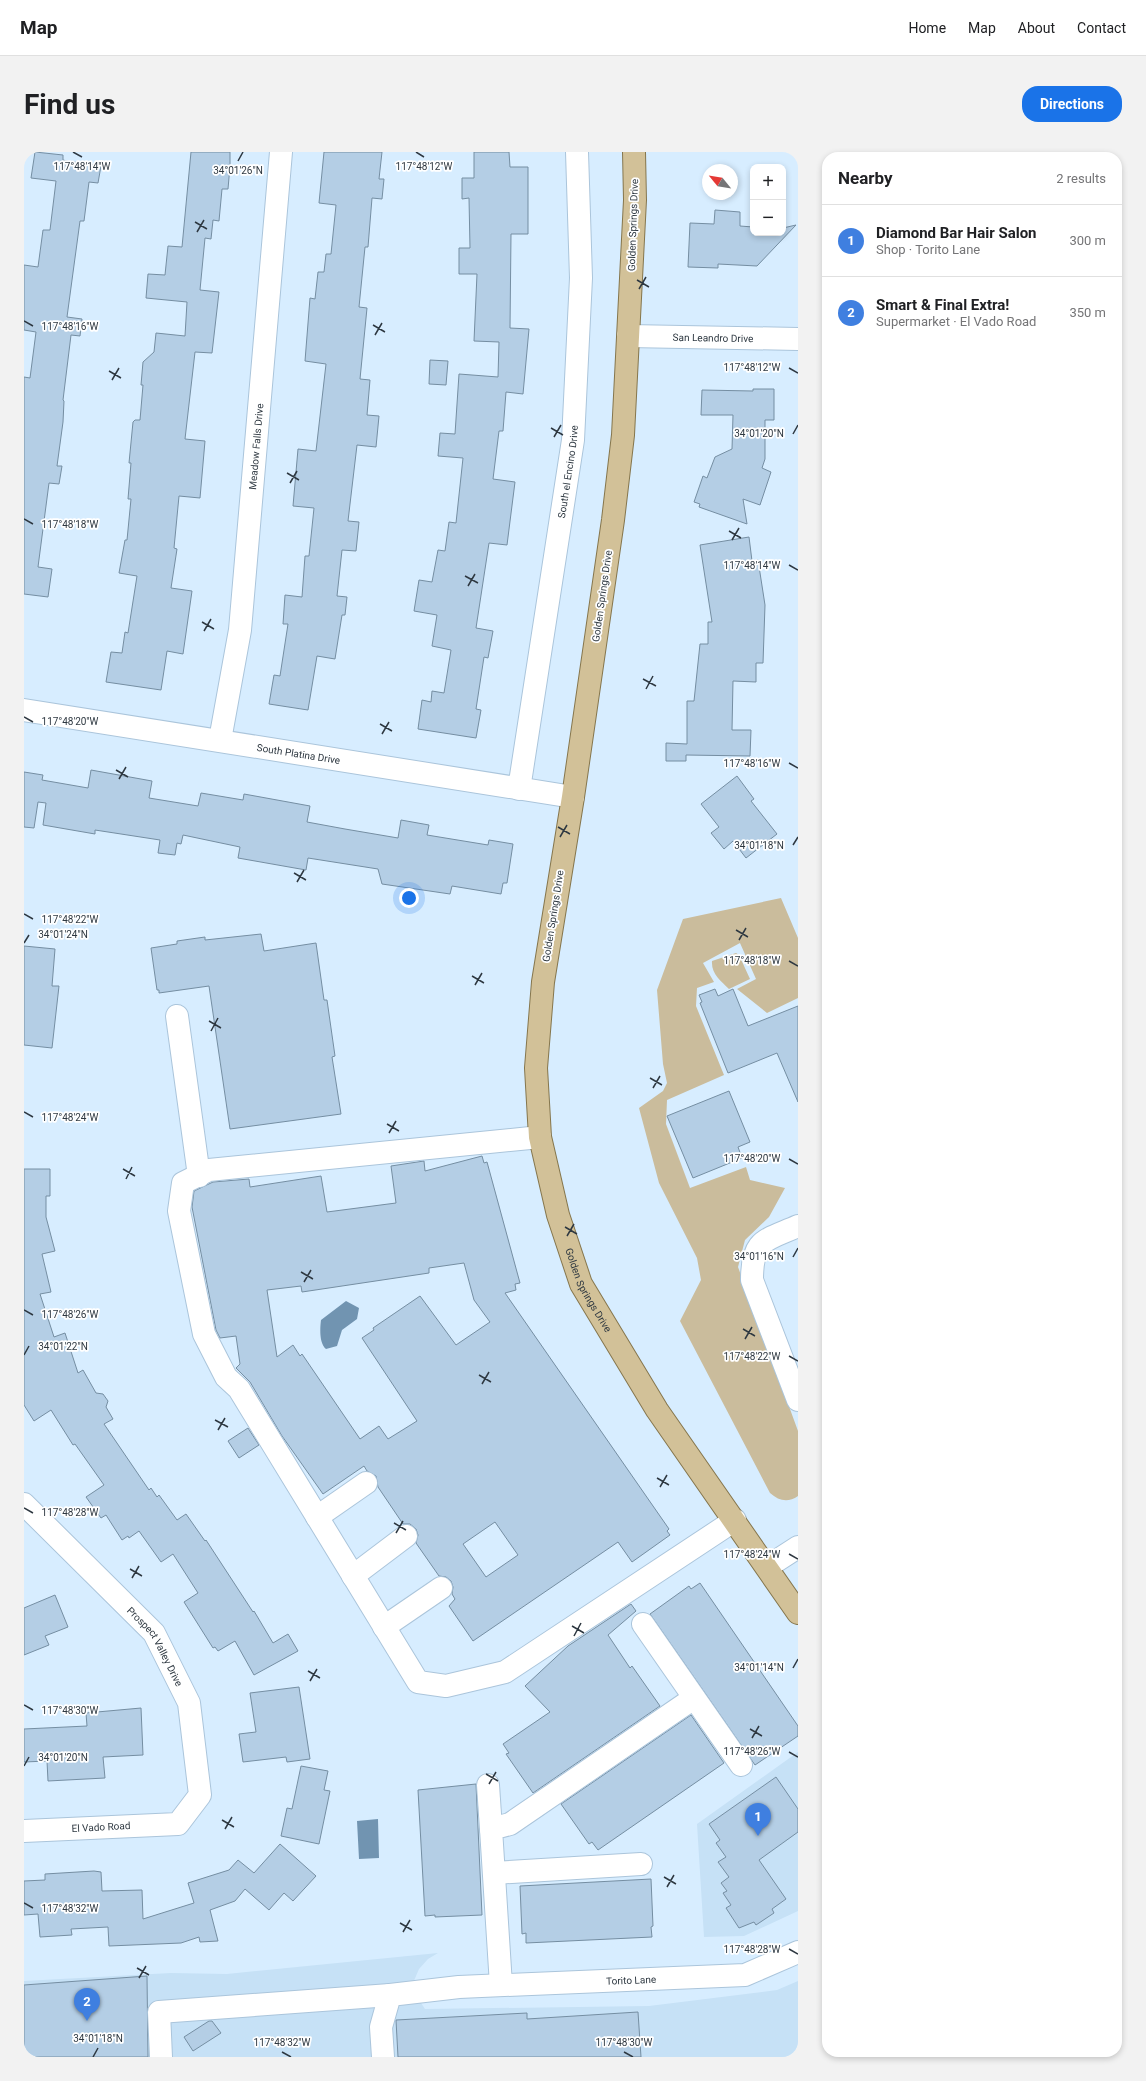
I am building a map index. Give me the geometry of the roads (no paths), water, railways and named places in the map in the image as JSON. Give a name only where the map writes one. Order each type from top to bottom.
[{"type":"main road","name":"Golden Springs Drive","points":[[634,152],[635,200],[623,435],[613,520],[573,797],[543,982],[536,1068],[540,1138],[558,1215],[581,1284],[657,1410],[735,1520],[798,1613]]},
{"type":"street","name":"Meadow Falls Drive","points":[[220,740],[240,630],[281,152]]},
{"type":"street","name":"South el Encino Drive","points":[[520,789],[573,440],[581,278],[577,152]]},
{"type":"street","name":"San Leandro Drive","points":[[628,336],[798,339]]},
{"type":"street","name":"South Platina Drive","points":[[24,710],[573,797]]},
{"type":"street","points":[[177,1016],[199,1176]]},
{"type":"street","points":[[540,1138],[209,1170],[184,1183],[179,1211],[204,1334],[226,1377],[239,1389],[418,1682],[446,1686],[505,1672],[735,1520]]},
{"type":"street","points":[[798,1226],[762,1242],[752,1260],[752,1280],[798,1400]]},
{"type":"street","points":[[317,1518],[366,1483]]},
{"type":"street","name":"Prospect Valley Drive","points":[[25,1507],[154,1633],[189,1702],[200,1794],[178,1824]]},
{"type":"street","points":[[353,1576],[406,1536]]},
{"type":"street","points":[[767,1568],[798,1547]]},
{"type":"street","points":[[384,1627],[441,1588]]},
{"type":"street","points":[[643,1624],[741,1765]]},
{"type":"street","points":[[492,1829],[510,1824],[694,1698]]},
{"type":"street","points":[[488,1785],[501,1986]]},
{"type":"street","name":"El Vado Road","points":[[24,1831],[178,1824]]},
{"type":"street","points":[[494,1873],[641,1864]]},
{"type":"street","name":"Torito Lane","points":[[161,2057],[159,2012],[390,1995],[459,1987],[745,1975],[798,1952]]},
{"type":"street","points":[[383,2057],[381,2027],[390,1995]]},
{"type":"place","name":"Diamond Bar Hair Salon","points":[[758,1836]]},
{"type":"place","name":"Smart & Final Extra!","points":[[87,2021]]}]
